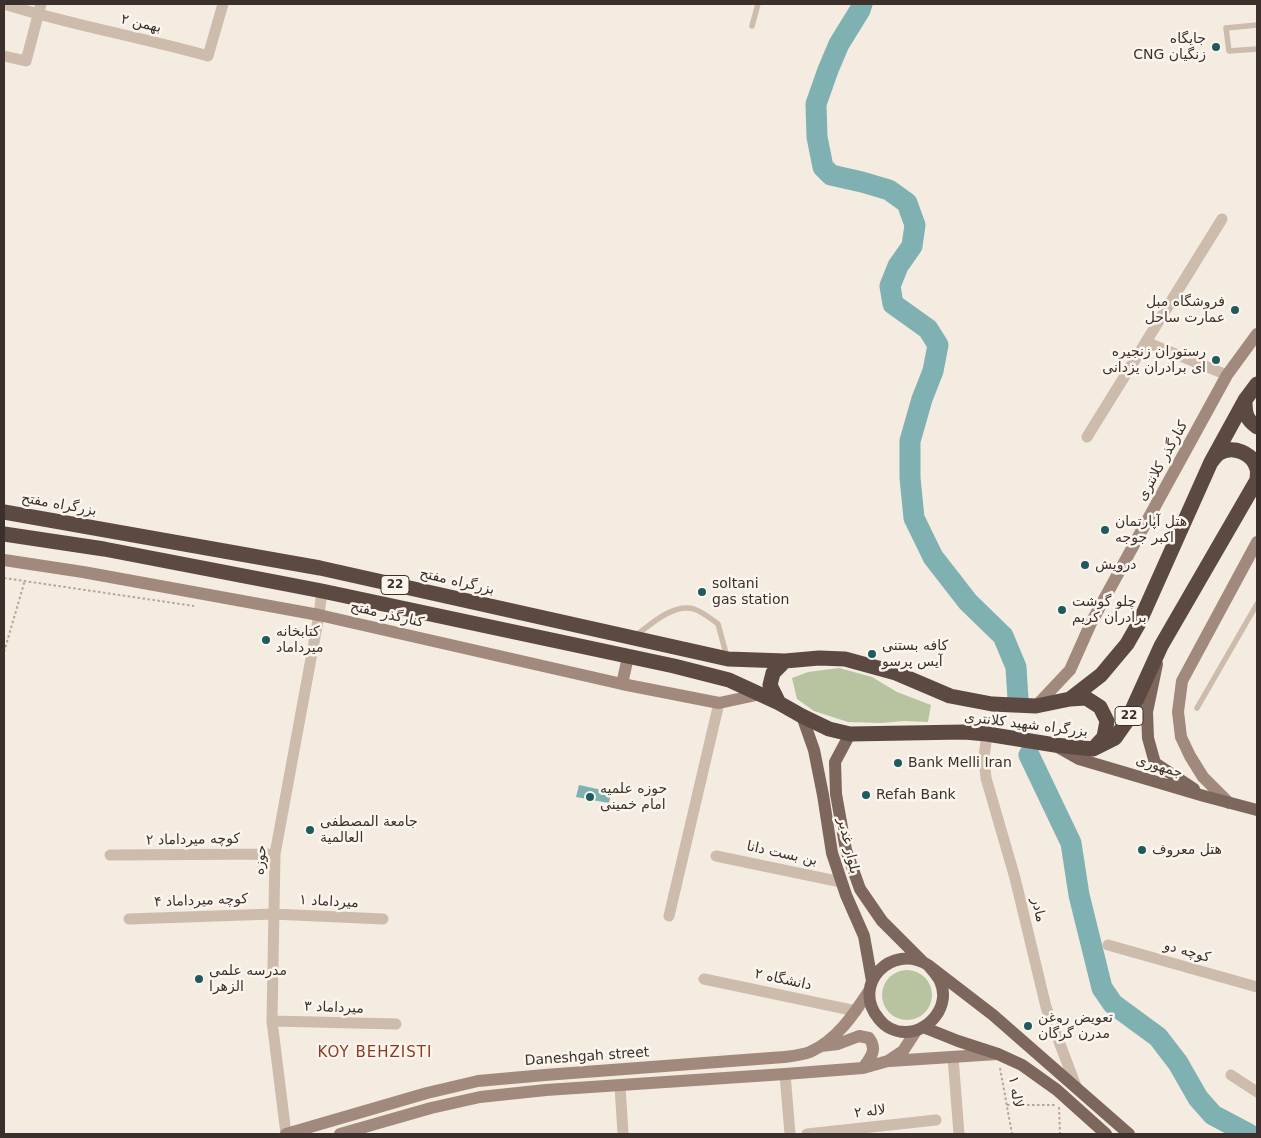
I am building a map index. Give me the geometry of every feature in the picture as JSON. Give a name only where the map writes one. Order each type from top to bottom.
[{"type":"highway","name":"22","points":[[785,661],[819,658],[845,659],[896,673],[950,696],[992,704],[1036,706],[1070,699],[1101,675],[1127,644],[1139,623],[1211,462],[1245,400],[1257,384]]},
{"type":"highway","points":[[1245,400],[1245,412],[1250,422],[1257,427]]},
{"type":"highway","points":[[1211,462],[1219,453],[1230,450],[1242,452],[1252,459],[1257,469],[1257,480]]},
{"type":"highway","name":"بزرگراه شهید کلانتری","points":[[850,734],[964,732],[1093,749],[1116,738],[1127,721],[1161,646],[1257,480]]},
{"type":"highway","name":"بزرگراه مفتح","points":[[4,512],[320,568],[728,660],[785,661]]},
{"type":"highway","name":"22","points":[[4,534],[104,549],[322,592],[674,666],[729,680],[761,694],[829,729],[850,734]]},
{"type":"highway","points":[[779,703],[770,685],[773,673],[785,661]]},
{"type":"highway","points":[[1070,699],[1086,698],[1100,706],[1107,721],[1104,737],[1093,749]]},
{"type":"main road","name":"کنارگذر کلانتری","points":[[1036,706],[1070,670],[1091,623],[1227,375],[1257,334]]},
{"type":"main road","points":[[1229,803],[1203,777],[1190,756],[1181,737],[1178,712],[1182,681],[1257,542]]},
{"type":"main road","name":"کنارگذر مفتح","points":[[4,560],[83,572],[319,615],[622,684],[719,703],[761,694]]},
{"type":"main road","points":[[1161,646],[1147,712],[1148,738],[1155,763],[1204,796]]},
{"type":"main road","points":[[622,684],[628,657]]},
{"type":"main road","name":"بلوار غدیر","points":[[802,716],[814,750],[832,853],[846,895],[864,936],[871,986]]},
{"type":"main road","name":"بلوار غدیر","points":[[850,734],[835,762],[836,794],[846,850],[860,889],[882,921],[926,964],[993,1015],[1129,1134]]},
{"type":"main road","name":"جمهوری","points":[[1055,745],[1079,759],[1257,810]]},
{"type":"main road","points":[[888,1061],[903,1051],[919,1029],[936,1016],[941,1005],[943,992],[940,980],[926,964],[912,959],[900,959],[888,963],[879,970],[871,986],[870,1003],[874,1014],[882,1023],[892,1030],[904,1032],[919,1029],[998,1054],[1022,1065],[1057,1090],[1106,1134]]},
{"type":"main road","name":"Daneshgah street","points":[[286,1134],[428,1093],[478,1081],[784,1057],[808,1053],[821,1046],[846,1024],[871,986]]},
{"type":"main road","points":[[821,1046],[838,1044],[859,1036],[869,1038],[873,1044],[873,1051],[863,1068]]},
{"type":"main road","points":[[340,1134],[431,1108],[480,1097],[546,1090],[863,1068],[888,1061],[998,1054]]},
{"type":"street","name":"بهمن ۲","points":[[4,4],[40,9],[208,56],[223,4]]},
{"type":"street","points":[[4,56],[26,62],[40,9]]},
{"type":"street","points":[[1087,437],[1222,219]]},
{"type":"street","points":[[1146,342],[1227,375]]},
{"type":"street","name":"حوزه","points":[[286,1134],[272,1021],[275,854],[322,592]]},
{"type":"street","points":[[669,916],[719,703]]},
{"type":"street","name":"مادر","points":[[987,734],[984,757],[986,778],[1015,878],[1046,1007],[1077,1090]]},
{"type":"street","name":"کوچه میرداماد ۲","points":[[110,855],[275,854]]},
{"type":"street","name":"بن بست دانا","points":[[716,856],[841,882]]},
{"type":"street","name":"کوچه میرداماد ۴","points":[[129,918],[274,914]]},
{"type":"street","name":"۱ میرداماد","points":[[274,914],[383,919]]},
{"type":"street","name":"کوچه دو","points":[[1108,945],[1257,987]]},
{"type":"street","name":"دانشگاه ۲","points":[[704,979],[856,1011]]},
{"type":"street","name":"۳ میرداماد","points":[[272,1021],[396,1024]]},
{"type":"street","points":[[952,1057],[959,1134]]},
{"type":"street","points":[[785,1074],[790,1134]]},
{"type":"street","points":[[1231,1075],[1257,1092]]},
{"type":"street","points":[[620,1086],[623,1134]]},
{"type":"street","name":"۲ لاله","points":[[807,1134],[936,1120]]},
{"type":"lane","points":[[752,26],[758,4]]},
{"type":"lane","points":[[1257,25],[1226,28],[1229,51],[1257,49]]},
{"type":"lane","points":[[1197,708],[1257,604]]},
{"type":"lane","points":[[633,638],[662,616],[683,608],[695,610],[718,624],[728,660]]},
{"type":"path","points":[[4,578],[200,607]]},
{"type":"path","points":[[4,652],[24,580]]},
{"type":"path","name":"۱ لاله","points":[[998,1054],[1012,1134]]},
{"type":"path","points":[[1007,1105],[1058,1105],[1060,1134]]},
{"type":"green space","points":[[839,668],[872,677],[897,692],[931,705],[928,722],[848,722],[814,711],[797,699],[792,678],[808,672]]},
{"type":"green space","points":[[907,970],[921,974],[928,981],[932,995],[928,1009],[921,1016],[907,1020],[893,1016],[886,1009],[882,995],[886,981],[893,974]]},
{"type":"water","points":[[579,785],[611,792],[609,803],[576,797]]},
{"type":"waterway","points":[[862,4],[839,44],[816,104],[817,137],[823,167],[831,175],[889,190],[907,203],[915,225],[912,246],[898,266],[890,286],[893,304],[928,329],[938,345],[933,371],[922,399],[910,441],[910,478],[914,518],[933,557],[968,602],[1003,636],[1016,667],[1018,699]]},
{"type":"waterway","points":[[1029,755],[1071,843],[1079,895],[1102,988],[1113,1004],[1158,1037],[1178,1063],[1198,1098],[1213,1115],[1249,1134]]},
{"type":"place","name":"جایگاه CNG زنگیان","points":[[1216,47]]},
{"type":"place","name":"فروشگاه مبل عمارت ساحل","points":[[1235,310]]},
{"type":"place","name":"رستوران زنجیره ای برادران یزدانی","points":[[1216,360]]},
{"type":"place","name":"هتل آپارتمان اکبر جوجه","points":[[1105,530]]},
{"type":"place","name":"درویش","points":[[1085,565]]},
{"type":"place","name":"soltani gas station","points":[[702,592]]},
{"type":"place","name":"چلو گوشت برادران کریم","points":[[1062,610]]},
{"type":"place","name":"کتابخانه میرداماد","points":[[266,640]]},
{"type":"place","name":"کافه بستنی آیس پرسو","points":[[872,654]]},
{"type":"place","name":"Bank Melli Iran","points":[[898,763]]},
{"type":"place","name":"Refah Bank","points":[[866,795]]},
{"type":"place","name":"حوزه علمیه امام خمینی","points":[[590,797]]},
{"type":"place","name":"جامعة المصطفی العالمیة","points":[[310,830]]},
{"type":"place","name":"هتل معروف","points":[[1142,850]]},
{"type":"place","name":"مدرسه علمی الزهرا","points":[[199,979]]},
{"type":"place","name":"تعویض روغن مدرن گرگان","points":[[1028,1026]]},
{"type":"district","name":"KOY BEHZISTI","points":[[375,1053]]}]
